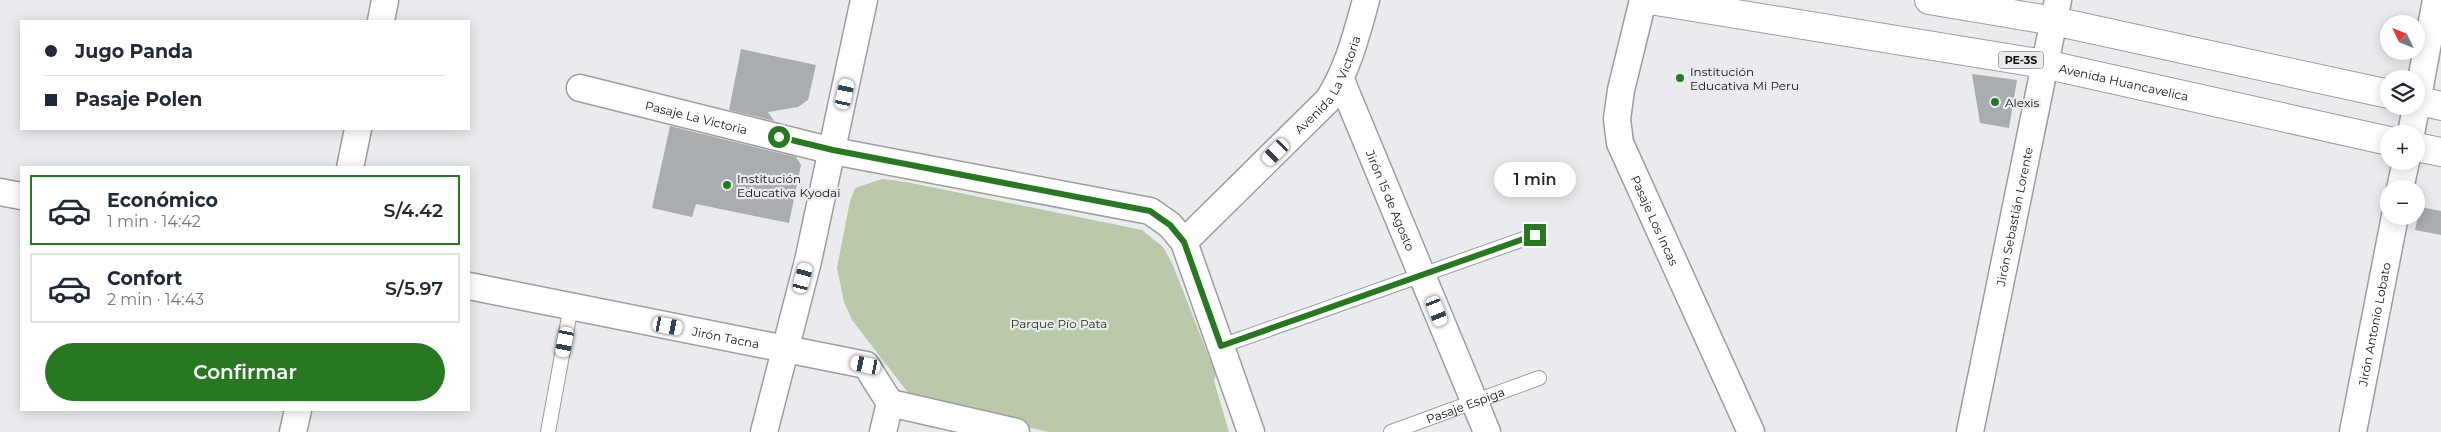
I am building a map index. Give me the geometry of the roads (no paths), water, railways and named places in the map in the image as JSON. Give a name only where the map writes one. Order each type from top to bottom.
[{"type":"highway","name":"Avenida Huancavelica","points":[[1650,0],[2044,64],[2380,139]]},
{"type":"highway","points":[[1930,0],[2056,11],[2380,92]]},
{"type":"highway","points":[[2425,149],[2441,152]]},
{"type":"street","points":[[380,20],[385,0]]},
{"type":"street","points":[[764,432],[808,262],[864,0]]},
{"type":"street","name":"Avenida La Victoria","points":[[1184,242],[1328,100],[1341,80],[1352,53],[1366,0]]},
{"type":"street","name":"Pasaje Los Incas","points":[[1643,0],[1621,90],[1617,119],[1620,143],[1751,432]]},
{"type":"street","points":[[2425,102],[2436,0]]},
{"type":"street","name":"Jirón Sebastián Lorente","points":[[1970,432],[2056,11]]},
{"type":"street","name":"Jirón 15 de Agosto","points":[[1341,80],[1487,432]]},
{"type":"street","name":"Pasaje La Victoria","points":[[580,88],[833,150],[1150,211],[1160,217],[1184,242]]},
{"type":"street","points":[[350,166],[358,130]]},
{"type":"street","points":[[0,192],[20,196]]},
{"type":"street","name":"Jirón Antonio Lobato","points":[[2353,432],[2393,225]]},
{"type":"street","points":[[1184,242],[1251,432]]},
{"type":"street","name":"Jirón Tacna","points":[[470,286],[866,365],[890,403]]},
{"type":"street","points":[[883,432],[890,403],[1016,432]]},
{"type":"street","points":[[293,432],[298,411]]},
{"type":"lane","points":[[1221,346],[1535,235]]},
{"type":"lane","points":[[548,432],[571,306]]},
{"type":"lane","name":"Pasaje Espiga","points":[[1391,432],[1539,378]]},
{"type":"place","name":"Institución Educativa Mi Peru","points":[[1680,78]]},
{"type":"place","name":"Alexis","points":[[1995,102]]},
{"type":"place","name":"Institución Educativa Kyodai","points":[[727,185]]},
{"type":"park label","name":"Parque Pío Pata","points":[[1059,323]]}]
